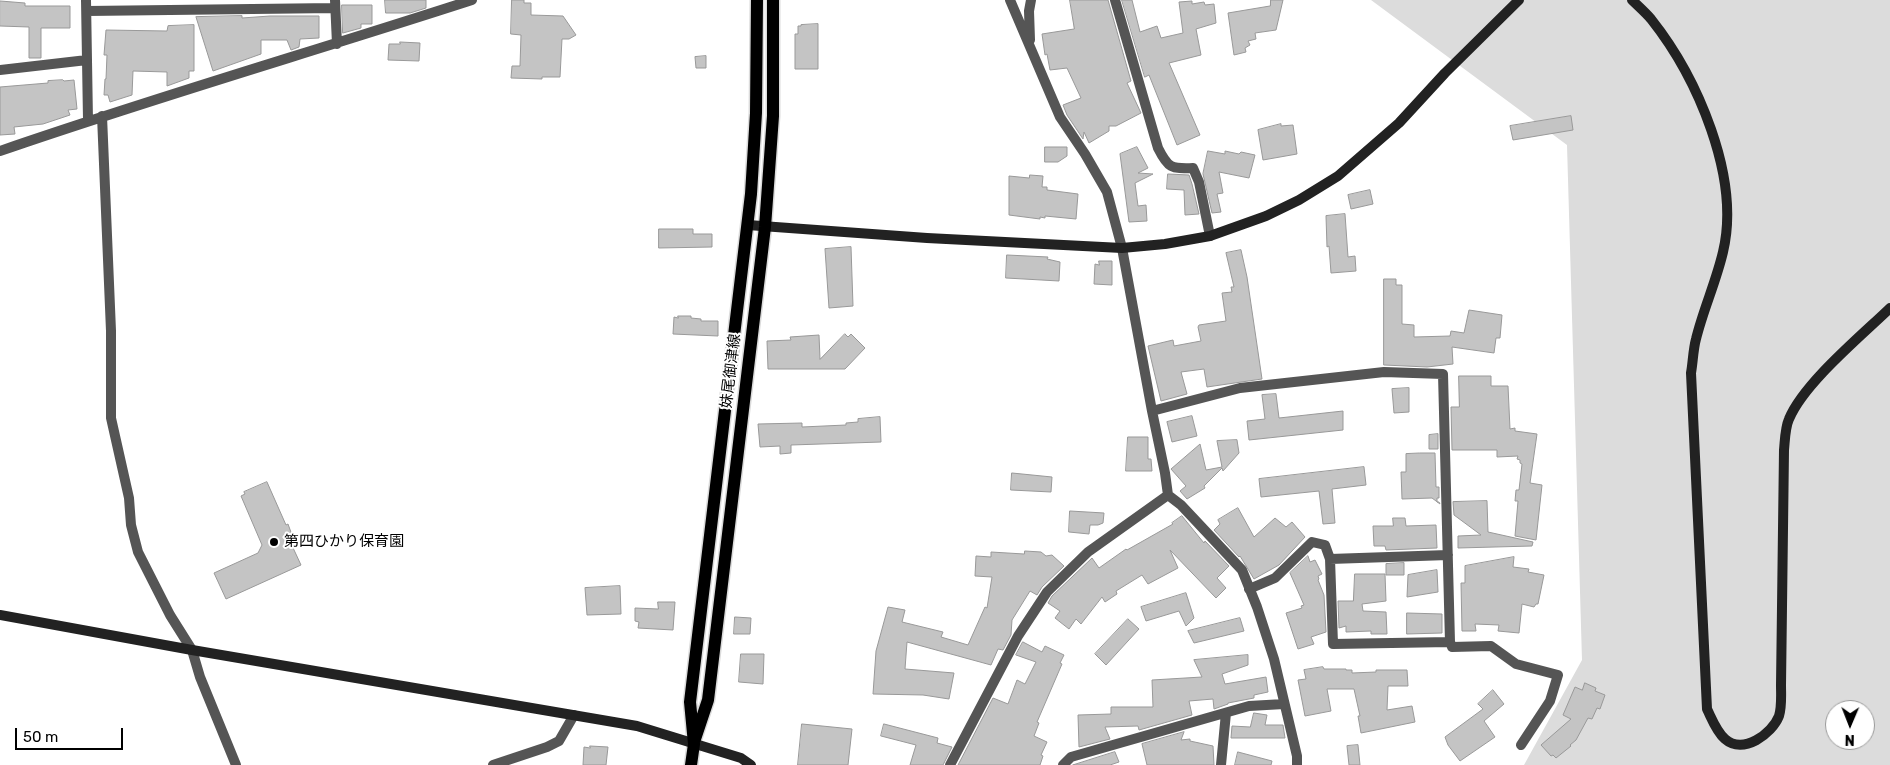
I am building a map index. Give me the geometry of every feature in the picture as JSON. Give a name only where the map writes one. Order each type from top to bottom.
[{"type":"main road","name":"妹尾御津線","points":[[694,744],[690,702],[748,225],[756,113],[757,0]]},
{"type":"main road","name":"妹尾御津線","points":[[691,765],[694,744],[708,700],[765,227],[773,116],[773,0]]},
{"type":"street","points":[[86,0],[88,120]]},
{"type":"street","points":[[0,151],[88,120],[337,44],[472,0]]},
{"type":"street","points":[[1010,0],[1060,117],[1085,154],[1107,192],[1122,248],[1168,495],[1181,504],[1242,570],[1274,659],[1297,756],[1297,765]]},
{"type":"street","points":[[1030,0],[1030,46]]},
{"type":"street","points":[[1116,0],[1158,148],[1165,162],[1174,169],[1194,168],[1199,182],[1210,236]]},
{"type":"street","points":[[748,225],[927,238],[1122,248],[1164,244],[1210,236],[1266,216],[1299,200],[1338,176],[1399,123],[1445,73],[1519,0]]},
{"type":"street","points":[[1632,0],[1650,18],[1700,98],[1720,157],[1725,182],[1727,211],[1724,251],[1696,340],[1691,373],[1707,709],[1716,727],[1726,740],[1742,745],[1757,740],[1769,730],[1779,716],[1784,450],[1788,420],[1802,396],[1890,308]]},
{"type":"street","points":[[87,11],[335,4],[337,44]]},
{"type":"street","points":[[0,70],[87,60]]},
{"type":"street","points":[[102,116],[111,331],[111,418],[129,498],[131,525],[138,552],[170,616],[192,650],[200,677],[236,765]]},
{"type":"street","points":[[1152,411],[1240,388],[1384,372],[1443,374],[1450,642],[1452,647],[1491,646],[1516,664],[1558,675],[1550,701],[1521,745]]},
{"type":"street","points":[[950,765],[1018,636],[1047,592],[1088,552],[1168,495]]},
{"type":"street","points":[[1249,589],[1275,578],[1312,542],[1325,545],[1330,559],[1332,644],[1450,642]]},
{"type":"street","points":[[1330,559],[1448,555]]},
{"type":"street","points":[[0,615],[192,650],[637,726],[741,758],[751,765]]},
{"type":"street","points":[[1063,765],[1071,757],[1249,706],[1284,704]]},
{"type":"street","points":[[1221,765],[1226,713]]},
{"type":"street","points":[[493,765],[547,747],[559,741],[574,715]]},
{"type":"shaded area","points":[[1371,0],[1890,0],[1890,765],[1524,765],[1582,660],[1567,145]]},
{"type":"building","points":[[385,0],[426,0],[426,8],[410,13],[386,13]]},
{"type":"building","points":[[512,0],[524,0],[524,3],[531,3],[531,15],[563,16],[576,35],[569,39],[562,39],[560,77],[542,77],[542,79],[511,78],[512,66],[520,66],[521,35],[511,34]]},
{"type":"building","points":[[1070,0],[1108,0],[1131,81],[1127,83],[1141,113],[1116,126],[1109,126],[1109,131],[1089,143],[1084,132],[1083,139],[1067,115],[1063,105],[1081,98],[1067,68],[1050,70],[1047,54],[1045,55],[1042,34],[1074,29]]},
{"type":"building","points":[[1122,0],[1132,0],[1140,32],[1157,26],[1161,38],[1183,33],[1179,2],[1192,1],[1192,4],[1204,2],[1205,5],[1214,4],[1216,23],[1196,29],[1201,55],[1169,63],[1200,135],[1177,145],[1149,75],[1145,77]]},
{"type":"building","points":[[1271,0],[1283,0],[1276,30],[1255,33],[1256,39],[1248,41],[1250,45],[1245,48],[1246,52],[1234,55],[1228,13],[1270,6]]},
{"type":"building","points":[[0,1],[25,3],[25,6],[70,6],[70,28],[41,28],[41,58],[29,58],[29,27],[0,26]]},
{"type":"building","points":[[342,5],[372,5],[372,24],[361,24],[361,28],[343,33]]},
{"type":"building","points":[[242,16],[242,18],[319,16],[319,38],[300,39],[299,47],[291,50],[287,40],[261,40],[261,54],[213,71],[196,17]]},
{"type":"building","points":[[818,24],[818,69],[795,69],[795,34],[798,34],[798,26]]},
{"type":"building","points":[[194,25],[194,71],[189,71],[189,78],[167,86],[167,72],[133,71],[132,95],[110,102],[108,95],[104,95],[107,55],[104,55],[106,30],[167,31],[168,26]]},
{"type":"building","points":[[400,42],[420,43],[419,61],[388,60],[389,44],[400,44]]},
{"type":"building","points":[[706,56],[706,68],[696,68],[695,57]]},
{"type":"building","points":[[74,80],[77,109],[68,110],[70,115],[43,124],[14,127],[15,134],[0,135],[0,87]]},
{"type":"building","points":[[1571,116],[1573,130],[1513,140],[1510,126]]},
{"type":"building","points":[[1281,124],[1281,126],[1293,125],[1297,154],[1263,160],[1258,130]]},
{"type":"building","points":[[1045,147],[1067,147],[1067,156],[1058,162],[1045,162]]},
{"type":"building","points":[[1137,147],[1148,168],[1138,173],[1153,174],[1135,183],[1138,206],[1146,205],[1147,221],[1129,222],[1120,154]]},
{"type":"building","points":[[1208,151],[1225,154],[1225,151],[1239,154],[1241,152],[1255,155],[1249,178],[1219,172],[1223,193],[1217,194],[1221,212],[1212,213],[1203,174]]},
{"type":"building","points":[[1168,174],[1189,175],[1199,214],[1185,215],[1184,190],[1167,189]]},
{"type":"building","points":[[1030,175],[1043,176],[1042,187],[1047,187],[1047,190],[1078,194],[1076,219],[1045,216],[1045,218],[1040,217],[1040,219],[1009,215],[1009,176],[1029,178]]},
{"type":"building","points":[[1370,190],[1373,204],[1351,209],[1348,195]]},
{"type":"building","points":[[1345,214],[1348,257],[1355,256],[1356,271],[1331,273],[1329,246],[1327,247],[1326,216]]},
{"type":"building","points":[[659,229],[693,229],[693,234],[712,234],[712,247],[659,248]]},
{"type":"building","points":[[851,247],[853,306],[829,308],[825,249]]},
{"type":"building","points":[[1241,250],[1247,277],[1262,379],[1207,387],[1204,369],[1181,372],[1187,394],[1161,401],[1148,346],[1173,340],[1174,346],[1201,341],[1199,325],[1226,321],[1222,293],[1232,292],[1231,287],[1234,287],[1226,253]]},
{"type":"building","points":[[1007,255],[1048,257],[1047,259],[1060,262],[1059,281],[1006,278]]},
{"type":"building","points":[[1099,261],[1112,261],[1112,285],[1094,284],[1095,264],[1099,265]]},
{"type":"building","points":[[1384,279],[1396,279],[1396,285],[1402,285],[1402,324],[1414,325],[1414,337],[1450,336],[1451,331],[1464,333],[1469,310],[1502,315],[1500,338],[1496,338],[1494,353],[1452,347],[1453,364],[1427,367],[1384,365]]},
{"type":"building","points":[[678,316],[691,316],[691,318],[701,319],[701,321],[718,321],[718,336],[673,334],[674,317],[678,318]]},
{"type":"building","points":[[845,334],[848,337],[851,334],[865,348],[845,369],[768,369],[767,341],[791,340],[790,337],[819,335],[820,359]]},
{"type":"building","points":[[1459,376],[1491,376],[1491,386],[1508,386],[1510,429],[1515,428],[1515,431],[1537,434],[1530,483],[1542,485],[1536,540],[1515,536],[1518,501],[1515,501],[1516,490],[1519,490],[1522,464],[1517,459],[1518,456],[1497,457],[1497,450],[1452,450],[1451,407],[1459,407]]},
{"type":"building","points":[[1409,388],[1409,412],[1394,413],[1392,389]]},
{"type":"building","points":[[1276,394],[1279,418],[1343,411],[1343,430],[1249,440],[1247,421],[1265,419],[1262,395]]},
{"type":"building","points":[[1192,416],[1197,436],[1172,442],[1167,422]]},
{"type":"building","points":[[880,417],[881,442],[791,445],[791,453],[780,454],[780,446],[760,447],[758,424],[802,423],[802,427],[846,425],[846,423],[858,422],[858,419]]},
{"type":"building","points":[[1438,434],[1438,449],[1429,449],[1429,435]]},
{"type":"building","points":[[1128,437],[1148,437],[1148,459],[1151,459],[1152,471],[1126,471]]},
{"type":"building","points":[[1237,440],[1239,453],[1223,471],[1222,468],[1204,486],[1205,488],[1187,499],[1180,491],[1186,486],[1171,469],[1200,444],[1206,470],[1222,467],[1217,441]]},
{"type":"building","points":[[1435,453],[1436,487],[1439,487],[1437,502],[1432,498],[1402,499],[1401,472],[1406,472],[1406,454]]},
{"type":"building","points":[[1364,467],[1366,485],[1332,489],[1335,523],[1323,524],[1319,491],[1261,497],[1259,479]]},
{"type":"building","points":[[1012,473],[1052,477],[1051,492],[1011,490]]},
{"type":"building","name":"第四ひかり保育園","points":[[267,482],[286,525],[288,524],[292,535],[288,537],[301,565],[226,599],[214,573],[258,553],[262,545],[241,496],[245,494],[244,492]]},
{"type":"building","points":[[1487,501],[1488,532],[1533,542],[1532,546],[1458,548],[1458,536],[1481,535],[1454,515],[1453,502]]},
{"type":"building","points":[[1238,508],[1254,537],[1275,518],[1286,527],[1292,522],[1305,537],[1279,565],[1254,579],[1240,556],[1214,530],[1220,524],[1218,520]]},
{"type":"building","points":[[1070,511],[1104,513],[1103,523],[1090,525],[1089,534],[1069,532]]},
{"type":"building","points":[[1182,516],[1204,543],[1205,541],[1229,566],[1217,578],[1226,588],[1216,598],[1170,550],[1178,568],[1148,584],[1142,575],[1116,591],[1117,594],[1105,602],[1102,597],[1081,624],[1076,619],[1069,629],[1055,618],[1060,611],[1048,603],[1052,596],[1092,558],[1099,568],[1126,549],[1173,524]]},
{"type":"building","points":[[1393,518],[1405,518],[1406,526],[1436,525],[1437,548],[1386,550],[1385,546],[1374,546],[1373,526],[1393,526]]},
{"type":"building","points":[[1025,551],[1041,552],[1046,556],[1052,555],[1064,566],[1042,587],[1037,595],[1030,591],[1012,620],[1011,635],[1003,650],[998,649],[991,665],[907,642],[905,669],[954,673],[949,699],[923,695],[873,694],[876,651],[888,607],[905,610],[902,622],[943,632],[941,637],[968,645],[985,607],[987,608],[992,577],[975,576],[976,556],[991,557],[991,552],[1024,554]]},
{"type":"building","points":[[1308,556],[1310,562],[1315,560],[1322,574],[1318,576],[1318,580],[1324,595],[1326,632],[1311,637],[1314,644],[1298,649],[1286,613],[1302,608],[1301,606],[1304,605],[1290,573]]},
{"type":"building","points":[[1514,557],[1513,567],[1529,569],[1528,572],[1544,575],[1538,604],[1534,607],[1522,604],[1519,633],[1498,631],[1499,625],[1475,624],[1476,631],[1462,631],[1461,583],[1465,583],[1465,566]]},
{"type":"building","points":[[1404,563],[1404,575],[1386,575],[1386,564]]},
{"type":"building","points":[[1437,570],[1438,592],[1407,597],[1408,575]]},
{"type":"building","points":[[1355,574],[1385,574],[1386,601],[1362,604],[1363,611],[1386,612],[1387,634],[1371,634],[1371,631],[1346,632],[1346,626],[1339,628],[1338,601],[1353,601]]},
{"type":"building","points":[[620,586],[621,614],[587,615],[585,588]]},
{"type":"building","points":[[1186,593],[1194,618],[1186,626],[1179,611],[1146,621],[1141,607]]},
{"type":"building","points":[[658,602],[675,602],[673,630],[638,628],[639,622],[635,621],[635,608],[658,609]]},
{"type":"building","points":[[1407,613],[1442,614],[1442,633],[1407,634]]},
{"type":"building","points":[[735,617],[751,618],[750,634],[734,634]]},
{"type":"building","points":[[1240,618],[1244,631],[1194,643],[1188,631]]},
{"type":"building","points":[[1128,619],[1139,629],[1106,665],[1095,654]]},
{"type":"building","points":[[1023,642],[1042,652],[1045,646],[1064,655],[1060,663],[1062,664],[1037,722],[1039,723],[1034,736],[1047,742],[1041,755],[1043,756],[1040,765],[958,765],[993,698],[1008,704],[1017,680],[1025,684],[1036,662],[1016,655]]},
{"type":"building","points":[[741,654],[764,654],[763,684],[739,682]]},
{"type":"building","points":[[1248,655],[1248,665],[1222,674],[1225,684],[1266,677],[1268,692],[1254,695],[1254,698],[1228,703],[1214,709],[1213,699],[1189,701],[1192,715],[1139,730],[1138,726],[1105,727],[1110,739],[1079,747],[1078,715],[1111,714],[1111,707],[1153,707],[1152,680],[1202,677],[1194,660]]},
{"type":"building","points":[[1323,667],[1324,669],[1352,670],[1352,673],[1376,672],[1376,670],[1407,670],[1408,686],[1388,686],[1387,710],[1412,706],[1415,722],[1361,733],[1358,716],[1360,716],[1354,689],[1327,689],[1331,711],[1305,716],[1298,680],[1306,679],[1304,670]]},
{"type":"building","points":[[1585,683],[1596,688],[1595,691],[1605,695],[1600,709],[1597,708],[1592,719],[1588,718],[1571,746],[1556,758],[1553,755],[1551,756],[1541,745],[1571,719],[1563,715],[1575,687],[1582,690]]},
{"type":"building","points":[[1493,690],[1504,704],[1484,721],[1495,737],[1460,761],[1448,745],[1445,737],[1483,709],[1478,704]]},
{"type":"building","points":[[1254,713],[1267,715],[1265,725],[1283,725],[1285,738],[1231,738],[1232,726],[1250,727]]},
{"type":"building","points":[[802,724],[852,729],[848,765],[798,765]]},
{"type":"building","points":[[884,724],[938,738],[937,743],[952,747],[943,765],[910,765],[916,745],[881,736]]},
{"type":"building","points":[[1184,732],[1181,740],[1190,739],[1190,741],[1213,746],[1214,765],[1147,765],[1142,744]]},
{"type":"building","points":[[1358,745],[1360,765],[1349,765],[1347,746]]},
{"type":"building","points":[[590,746],[608,747],[606,765],[583,765],[584,747],[590,748]]},
{"type":"building","points":[[1115,752],[1119,762],[1110,765],[1073,765]]},
{"type":"building","points":[[1238,752],[1272,761],[1271,765],[1235,765]]},
{"type":"place","name":"第四ひかり保育園","points":[[274,542]]}]
